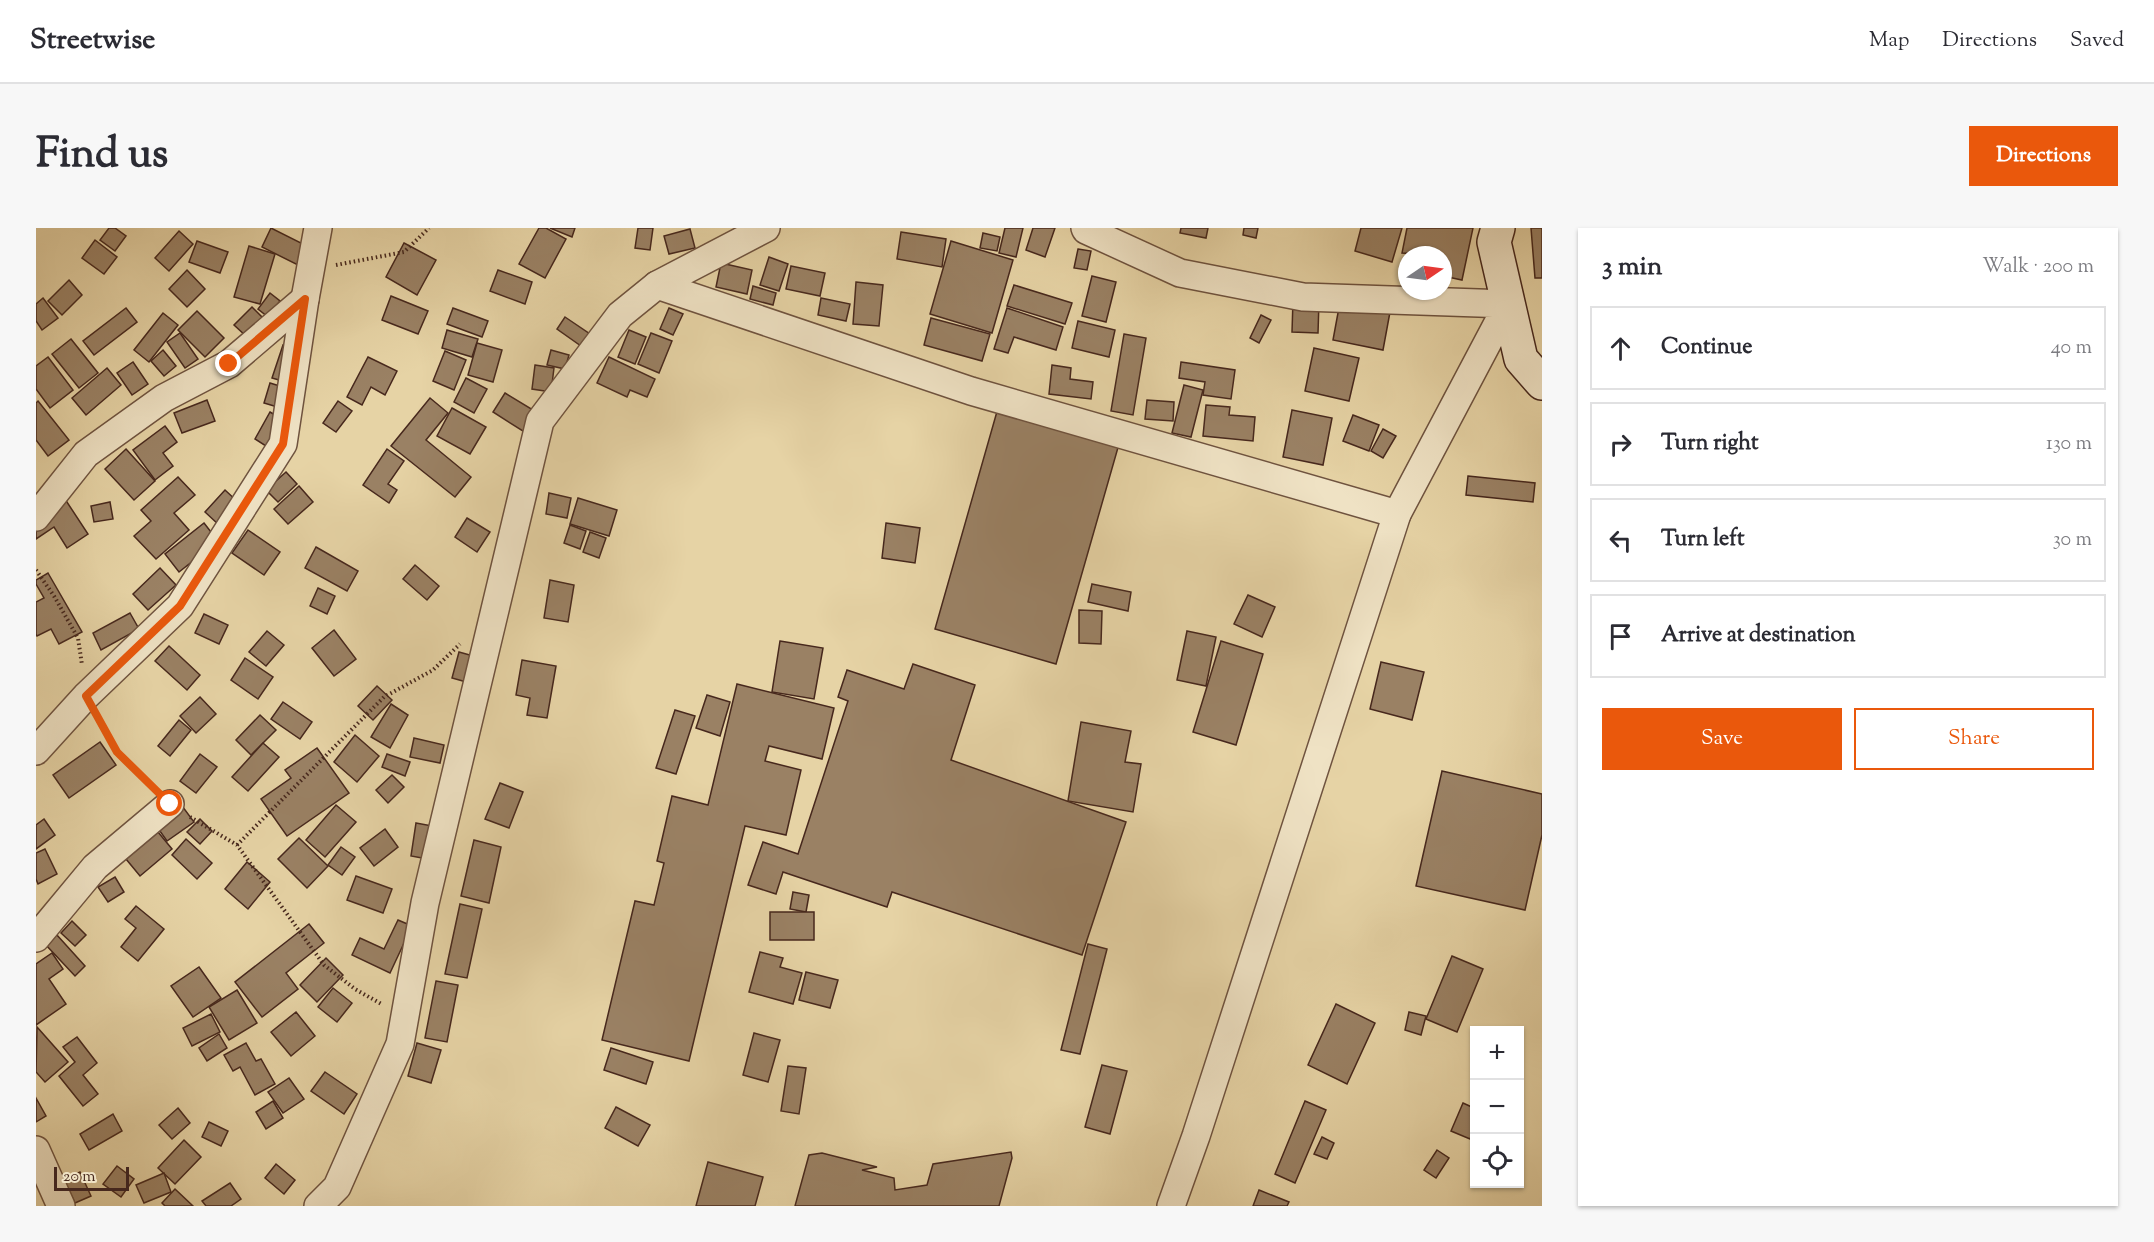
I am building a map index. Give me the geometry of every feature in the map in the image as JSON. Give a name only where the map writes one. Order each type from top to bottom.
[{"type":"street","points":[[36,751],[86,696],[180,606],[283,444],[318,228]]},
{"type":"street","points":[[318,1206],[337,1187],[400,1044],[425,903],[540,421],[620,315],[657,285],[766,228]]},
{"type":"street","points":[[1085,228],[1180,273],[1303,297],[1508,304]]},
{"type":"street","points":[[1498,228],[1494,242],[1521,359],[1542,383]]},
{"type":"street","points":[[657,285],[970,391],[1397,514]]},
{"type":"street","points":[[36,517],[86,454],[164,398],[229,364],[305,299]]},
{"type":"street","points":[[1171,1206],[1196,1136],[1397,514],[1508,304]]},
{"type":"street","points":[[36,938],[95,867],[170,804]]},
{"type":"street","points":[[36,1150],[61,1206]]},
{"type":"path","points":[[311,269],[404,252],[429,228]]},
{"type":"path","points":[[36,570],[78,638],[86,696],[117,752],[170,804],[237,845],[324,965],[355,989],[387,1007],[409,992]]},
{"type":"path","points":[[237,845],[287,792],[384,698],[433,670],[464,640]]},
{"type":"building","points":[[109,228],[115,228],[126,236],[115,251],[100,240]]},
{"type":"building","points":[[271,228],[311,248],[302,267],[262,247]]},
{"type":"building","points":[[539,228],[546,228],[566,239],[545,278],[519,264]]},
{"type":"building","points":[[550,228],[575,228],[572,237]]},
{"type":"building","points":[[638,228],[653,228],[650,250],[635,248]]},
{"type":"building","points":[[1005,228],[1023,228],[1016,257],[999,253]]},
{"type":"building","points":[[1033,228],[1055,228],[1045,257],[1026,250]]},
{"type":"building","points":[[1181,228],[1208,228],[1206,238],[1180,233]]},
{"type":"building","points":[[1244,228],[1258,228],[1256,238],[1243,235]]},
{"type":"building","points":[[1361,228],[1402,228],[1392,262],[1355,251]]},
{"type":"building","points":[[1407,228],[1473,228],[1462,280],[1452,278],[1452,246],[1403,246]]},
{"type":"building","points":[[1531,228],[1542,228],[1542,278],[1535,278]]},
{"type":"building","points":[[690,229],[695,248],[669,254],[664,236]]},
{"type":"building","points":[[179,231],[193,244],[169,271],[155,258]]},
{"type":"building","points":[[901,232],[946,239],[942,267],[897,259]]},
{"type":"building","points":[[983,233],[1000,237],[997,251],[980,248]]},
{"type":"building","points":[[95,240],[117,257],[104,274],[82,258]]},
{"type":"building","points":[[197,241],[228,252],[220,273],[189,262]]},
{"type":"building","points":[[951,241],[1013,260],[992,333],[930,314]]},
{"type":"building","points":[[404,243],[436,260],[417,295],[386,277]]},
{"type":"building","points":[[249,246],[275,254],[260,304],[234,297]]},
{"type":"building","points":[[1078,249],[1091,251],[1087,270],[1074,268]]},
{"type":"building","points":[[769,257],[788,264],[779,291],[760,285]]},
{"type":"building","points":[[721,263],[752,270],[747,294],[716,287]]},
{"type":"building","points":[[791,266],[825,273],[820,296],[786,289]]},
{"type":"building","points":[[187,270],[205,289],[187,307],[169,289]]},
{"type":"building","points":[[498,270],[532,282],[525,304],[490,291]]},
{"type":"building","points":[[1092,276],[1116,282],[1106,322],[1082,316]]},
{"type":"building","points":[[69,280],[82,295],[62,315],[48,301]]},
{"type":"building","points":[[856,282],[883,285],[879,326],[853,324]]},
{"type":"building","points":[[1014,285],[1072,303],[1065,324],[1007,306]]},
{"type":"building","points":[[753,286],[776,293],[773,305],[750,299]]},
{"type":"building","points":[[270,293],[280,301],[268,317],[258,309]]},
{"type":"building","points":[[391,296],[428,311],[418,334],[382,320]]},
{"type":"building","points":[[43,298],[58,318],[42,330],[36,321],[36,304]]},
{"type":"building","points":[[821,298],[850,304],[846,321],[818,315]]},
{"type":"building","points":[[1293,300],[1319,301],[1318,333],[1292,332]]},
{"type":"building","points":[[1340,302],[1390,312],[1383,350],[1333,340]]},
{"type":"building","points":[[252,307],[265,320],[247,337],[234,325]]},
{"type":"building","points":[[126,308],[137,322],[94,355],[83,341]]},
{"type":"building","points":[[453,308],[488,321],[482,337],[447,324]]},
{"type":"building","points":[[669,308],[683,314],[673,335],[660,329]]},
{"type":"building","points":[[1007,308],[1063,327],[1056,350],[1014,337],[1008,353],[994,349]]},
{"type":"building","points":[[197,311],[224,338],[205,357],[178,330]]},
{"type":"building","points":[[163,313],[178,325],[149,362],[134,350]]},
{"type":"building","points":[[1261,315],[1271,320],[1259,343],[1250,338]]},
{"type":"building","points":[[565,317],[590,334],[581,346],[557,329]]},
{"type":"building","points":[[931,318],[990,334],[982,361],[924,345]]},
{"type":"building","points":[[1078,321],[1115,330],[1109,357],[1072,348]]},
{"type":"building","points":[[447,330],[478,339],[472,357],[442,348]]},
{"type":"building","points":[[629,330],[646,337],[635,364],[618,357]]},
{"type":"building","points":[[180,333],[198,359],[185,368],[167,342]]},
{"type":"building","points":[[651,333],[672,341],[659,373],[638,364]]},
{"type":"building","points":[[1124,334],[1146,338],[1133,415],[1111,411]]},
{"type":"building","points":[[71,339],[98,373],[79,388],[52,354]]},
{"type":"building","points":[[477,343],[502,350],[493,382],[468,375]]},
{"type":"building","points":[[283,345],[303,352],[293,384],[272,378]]},
{"type":"building","points":[[1314,348],[1359,358],[1349,401],[1305,391]]},
{"type":"building","points":[[163,350],[176,366],[164,376],[151,361]]},
{"type":"building","points":[[551,350],[569,355],[565,369],[547,365]]},
{"type":"building","points":[[445,351],[466,360],[454,390],[433,381]]},
{"type":"building","points":[[48,357],[73,390],[50,408],[36,389],[36,366]]},
{"type":"building","points":[[368,357],[397,371],[385,395],[371,387],[362,405],[347,397]]},
{"type":"building","points":[[609,357],[655,379],[647,397],[630,390],[627,397],[597,383]]},
{"type":"building","points":[[133,362],[148,384],[132,395],[117,373]]},
{"type":"building","points":[[1181,362],[1235,370],[1231,399],[1203,395],[1205,382],[1179,378]]},
{"type":"building","points":[[535,365],[554,368],[551,392],[532,389]]},
{"type":"building","points":[[1052,365],[1071,368],[1070,379],[1093,382],[1091,399],[1049,394]]},
{"type":"building","points":[[107,368],[121,385],[86,415],[72,398]]},
{"type":"building","points":[[466,378],[487,389],[474,413],[454,402]]},
{"type":"building","points":[[270,383],[296,391],[291,411],[264,403]]},
{"type":"building","points":[[1184,385],[1203,390],[1191,437],[1172,433]]},
{"type":"building","points":[[505,393],[538,413],[526,433],[493,412]]},
{"type":"building","points":[[430,398],[448,413],[426,440],[471,477],[455,497],[391,446]]},
{"type":"building","points":[[207,400],[215,421],[182,433],[174,413]]},
{"type":"building","points":[[1147,400],[1174,402],[1173,421],[1145,419]]},
{"type":"building","points":[[38,401],[69,440],[48,456],[36,440],[36,403]]},
{"type":"building","points":[[338,401],[352,411],[336,432],[323,423]]},
{"type":"building","points":[[1206,405],[1230,407],[1229,415],[1255,417],[1253,441],[1203,436]]},
{"type":"building","points":[[452,408],[486,427],[470,454],[437,436]]},
{"type":"building","points":[[998,408],[1119,444],[1056,664],[935,629]]},
{"type":"building","points":[[1292,410],[1332,418],[1323,465],[1283,457]]},
{"type":"building","points":[[270,412],[285,421],[269,448],[255,439]]},
{"type":"building","points":[[1353,415],[1379,425],[1369,451],[1343,441]]},
{"type":"building","points":[[165,426],[177,442],[163,453],[173,466],[155,480],[133,450]]},
{"type":"building","points":[[1383,429],[1396,436],[1383,458],[1371,451]]},
{"type":"building","points":[[126,449],[155,481],[134,500],[105,469]]},
{"type":"building","points":[[387,449],[404,461],[388,484],[397,490],[389,503],[363,485]]},
{"type":"building","points":[[286,472],[297,484],[278,502],[266,490]]},
{"type":"building","points":[[1468,476],[1535,483],[1533,502],[1466,495]]},
{"type":"building","points":[[178,477],[195,495],[174,513],[189,530],[156,559],[134,536],[151,521],[141,510]]},
{"type":"building","points":[[299,486],[313,502],[288,524],[274,509]]},
{"type":"building","points":[[225,490],[239,503],[219,525],[205,512]]},
{"type":"building","points":[[61,493],[88,534],[67,548],[54,527],[36,539],[36,509]]},
{"type":"building","points":[[549,493],[571,498],[567,518],[546,514]]},
{"type":"building","points":[[578,498],[617,510],[609,536],[570,524]]},
{"type":"building","points":[[110,502],[113,519],[94,522],[91,506]]},
{"type":"building","points":[[467,518],[490,532],[477,552],[455,537]]},
{"type":"building","points":[[204,523],[218,541],[179,572],[165,554]]},
{"type":"building","points":[[886,523],[920,528],[915,563],[882,558]]},
{"type":"building","points":[[570,525],[586,531],[580,549],[564,543]]},
{"type":"building","points":[[248,530],[280,552],[264,575],[232,553]]},
{"type":"building","points":[[590,532],[606,538],[599,558],[583,552]]},
{"type":"building","points":[[316,547],[358,571],[347,591],[305,568]]},
{"type":"building","points":[[415,565],[439,586],[427,600],[403,579]]},
{"type":"building","points":[[160,568],[176,585],[148,610],[133,594]]},
{"type":"building","points":[[48,573],[82,632],[59,644],[51,629],[37,636],[36,634],[36,602],[44,598],[36,580]]},
{"type":"building","points":[[550,580],[574,585],[568,622],[544,618]]},
{"type":"building","points":[[1092,584],[1131,592],[1128,611],[1088,602]]},
{"type":"building","points":[[318,588],[335,596],[327,614],[310,606]]},
{"type":"building","points":[[1248,595],[1275,607],[1262,637],[1234,624]]},
{"type":"building","points":[[1079,610],[1102,611],[1101,644],[1079,643]]},
{"type":"building","points":[[130,613],[139,629],[101,650],[93,633]]},
{"type":"building","points":[[204,614],[228,625],[219,644],[195,633]]},
{"type":"building","points":[[334,630],[356,659],[334,676],[312,648]]},
{"type":"building","points":[[267,631],[284,645],[266,666],[249,652]]},
{"type":"building","points":[[1187,631],[1216,637],[1206,686],[1177,680]]},
{"type":"building","points":[[780,641],[823,648],[814,699],[772,692]]},
{"type":"building","points":[[1221,641],[1263,654],[1236,745],[1193,732]]},
{"type":"building","points":[[169,646],[200,675],[187,690],[155,661]]},
{"type":"building","points":[[459,652],[477,657],[470,683],[452,678]]},
{"type":"building","points":[[245,658],[273,677],[258,699],[231,680]]},
{"type":"building","points":[[522,660],[556,666],[547,718],[527,715],[530,698],[516,695]]},
{"type":"building","points":[[1381,662],[1424,672],[1412,720],[1370,709]]},
{"type":"building","points":[[913,664],[975,685],[951,760],[1126,822],[1082,955],[892,892],[887,907],[783,872],[776,894],[748,885],[763,842],[798,854],[848,701],[838,697],[847,670],[904,689]]},
{"type":"building","points":[[737,684],[834,708],[822,759],[769,746],[765,761],[801,770],[786,835],[745,826],[689,1061],[602,1040],[635,901],[654,905],[664,863],[657,861],[672,796],[708,805]]},
{"type":"building","points":[[377,686],[392,700],[373,720],[358,706]]},
{"type":"building","points":[[707,695],[730,702],[720,736],[696,728]]},
{"type":"building","points":[[200,697],[216,714],[196,733],[180,716]]},
{"type":"building","points":[[283,702],[312,722],[300,739],[271,719]]},
{"type":"building","points":[[391,704],[408,715],[390,748],[371,737]]},
{"type":"building","points":[[675,710],[695,716],[676,774],[656,768]]},
{"type":"building","points":[[260,715],[276,730],[251,755],[236,740]]},
{"type":"building","points":[[179,720],[191,730],[170,756],[158,746]]},
{"type":"building","points":[[1081,722],[1131,731],[1125,762],[1141,764],[1133,812],[1068,801]]},
{"type":"building","points":[[355,735],[379,756],[357,782],[334,762]]},
{"type":"building","points":[[414,738],[444,745],[440,763],[410,757]]},
{"type":"building","points":[[100,742],[116,765],[69,798],[53,775]]},
{"type":"building","points":[[263,743],[279,757],[248,791],[232,777]]},
{"type":"building","points":[[317,748],[349,793],[287,836],[261,799],[291,778],[285,770]]},
{"type":"building","points":[[200,754],[217,767],[196,793],[180,781]]},
{"type":"building","points":[[387,754],[410,762],[405,776],[382,767]]},
{"type":"building","points":[[1442,771],[1542,794],[1542,835],[1525,910],[1416,886]]},
{"type":"building","points":[[392,775],[404,787],[388,803],[376,790]]},
{"type":"building","points":[[500,783],[523,792],[509,828],[485,819]]},
{"type":"building","points":[[171,791],[194,822],[167,841],[145,810]]},
{"type":"building","points":[[336,805],[356,822],[325,857],[306,840]]},
{"type":"building","points":[[44,819],[55,835],[36,849],[36,825]]},
{"type":"building","points":[[200,819],[212,831],[200,844],[187,832]]},
{"type":"building","points":[[416,823],[438,827],[433,860],[411,856]]},
{"type":"building","points":[[385,829],[398,847],[374,866],[360,848]]},
{"type":"building","points":[[158,832],[172,849],[140,876],[126,859]]},
{"type":"building","points":[[299,838],[328,866],[307,888],[278,859]]},
{"type":"building","points":[[186,839],[212,863],[197,879],[172,855]]},
{"type":"building","points":[[474,840],[501,847],[489,903],[461,896]]},
{"type":"building","points":[[341,847],[355,857],[342,875],[328,865]]},
{"type":"building","points":[[45,849],[57,874],[38,884],[36,853]]},
{"type":"building","points":[[247,862],[270,882],[248,909],[225,889]]},
{"type":"building","points":[[356,876],[392,889],[383,913],[347,900]]},
{"type":"building","points":[[115,877],[124,892],[108,902],[98,887]]},
{"type":"building","points":[[793,892],[809,895],[806,912],[790,909]]},
{"type":"building","points":[[460,904],[482,909],[467,978],[445,974]]},
{"type":"building","points":[[136,906],[164,929],[138,961],[121,947],[136,928],[125,919]]},
{"type":"building","points":[[770,912],[814,912],[814,940],[770,940]]},
{"type":"building","points":[[398,920],[412,926],[390,973],[352,955],[360,938],[384,949]]},
{"type":"building","points":[[72,921],[86,935],[75,946],[61,933]]},
{"type":"building","points":[[309,924],[324,943],[286,973],[298,989],[262,1017],[235,982]]},
{"type":"building","points":[[56,934],[85,966],[75,976],[45,944]]},
{"type":"building","points":[[1088,944],[1107,949],[1080,1054],[1061,1050]]},
{"type":"building","points":[[760,952],[783,958],[780,967],[802,973],[793,1004],[749,992]]},
{"type":"building","points":[[52,953],[63,969],[49,979],[66,1004],[36,1025],[36,964]]},
{"type":"building","points":[[1452,956],[1483,969],[1457,1032],[1426,1019]]},
{"type":"building","points":[[326,958],[343,975],[317,1002],[300,985]]},
{"type":"building","points":[[199,967],[221,998],[193,1017],[171,986]]},
{"type":"building","points":[[806,972],[838,980],[830,1008],[799,1000]]},
{"type":"building","points":[[436,981],[458,985],[447,1042],[425,1038]]},
{"type":"building","points":[[333,988],[352,1003],[337,1022],[318,1007]]},
{"type":"building","points":[[237,990],[257,1023],[229,1040],[209,1007]]},
{"type":"building","points":[[1336,1004],[1375,1023],[1347,1084],[1308,1065]]},
{"type":"building","points":[[296,1012],[315,1036],[291,1056],[271,1032]]},
{"type":"building","points":[[1409,1012],[1426,1016],[1421,1035],[1405,1030]]},
{"type":"building","points":[[211,1014],[220,1032],[192,1046],[183,1028]]},
{"type":"building","points":[[37,1027],[68,1062],[45,1082],[36,1072]]},
{"type":"building","points":[[754,1033],[780,1040],[768,1082],[743,1075]]},
{"type":"building","points":[[219,1034],[227,1048],[207,1061],[199,1048]]},
{"type":"building","points":[[77,1037],[97,1063],[83,1075],[98,1094],[83,1106],[59,1076],[75,1062],[63,1047]]},
{"type":"building","points":[[246,1043],[256,1061],[261,1059],[275,1084],[255,1095],[240,1067],[233,1071],[224,1055]]},
{"type":"building","points":[[417,1043],[441,1050],[431,1083],[408,1076]]},
{"type":"building","points":[[611,1048],[653,1062],[646,1084],[604,1070]]},
{"type":"building","points":[[1102,1065],[1127,1071],[1110,1134],[1085,1127]]},
{"type":"building","points":[[788,1066],[806,1068],[799,1114],[781,1111]]},
{"type":"building","points":[[325,1072],[357,1094],[344,1114],[311,1091]]},
{"type":"building","points":[[289,1078],[304,1099],[283,1113],[268,1092]]},
{"type":"building","points":[[36,1098],[46,1116],[36,1122]]},
{"type":"building","points":[[273,1101],[283,1118],[266,1129],[256,1112]]},
{"type":"building","points":[[1305,1101],[1326,1110],[1295,1183],[1275,1174]]},
{"type":"building","points":[[1463,1103],[1470,1106],[1470,1139],[1451,1131]]},
{"type":"building","points":[[616,1107],[650,1125],[638,1146],[605,1128]]},
{"type":"building","points":[[178,1108],[190,1123],[172,1139],[159,1125]]},
{"type":"building","points":[[113,1114],[122,1131],[89,1150],[80,1134]]},
{"type":"building","points":[[209,1122],[228,1131],[221,1146],[202,1137]]},
{"type":"building","points":[[1322,1137],[1334,1143],[1327,1159],[1314,1154]]},
{"type":"building","points":[[184,1140],[201,1157],[175,1184],[158,1168]]},
{"type":"building","points":[[1437,1150],[1449,1158],[1436,1178],[1424,1170]]},
{"type":"building","points":[[1011,1152],[1012,1158],[999,1206],[795,1206],[809,1155],[822,1153],[877,1167],[862,1170],[894,1178],[895,1190],[927,1185],[933,1164]]},
{"type":"building","points":[[708,1162],[763,1177],[755,1206],[696,1206]]},
{"type":"building","points":[[276,1164],[295,1180],[284,1194],[265,1178]]},
{"type":"building","points":[[117,1166],[134,1179],[121,1197],[103,1184]]},
{"type":"building","points":[[80,1172],[91,1196],[75,1203],[64,1180]]},
{"type":"building","points":[[164,1173],[171,1192],[144,1203],[136,1185]]},
{"type":"building","points":[[230,1183],[241,1199],[231,1206],[206,1206],[202,1201]]},
{"type":"building","points":[[175,1189],[193,1206],[165,1206],[162,1203]]},
{"type":"building","points":[[1259,1190],[1289,1202],[1287,1206],[1253,1206]]},
{"type":"route","points":[[170,804],[117,752],[86,696],[180,606],[283,444],[305,299],[229,364]]}]
